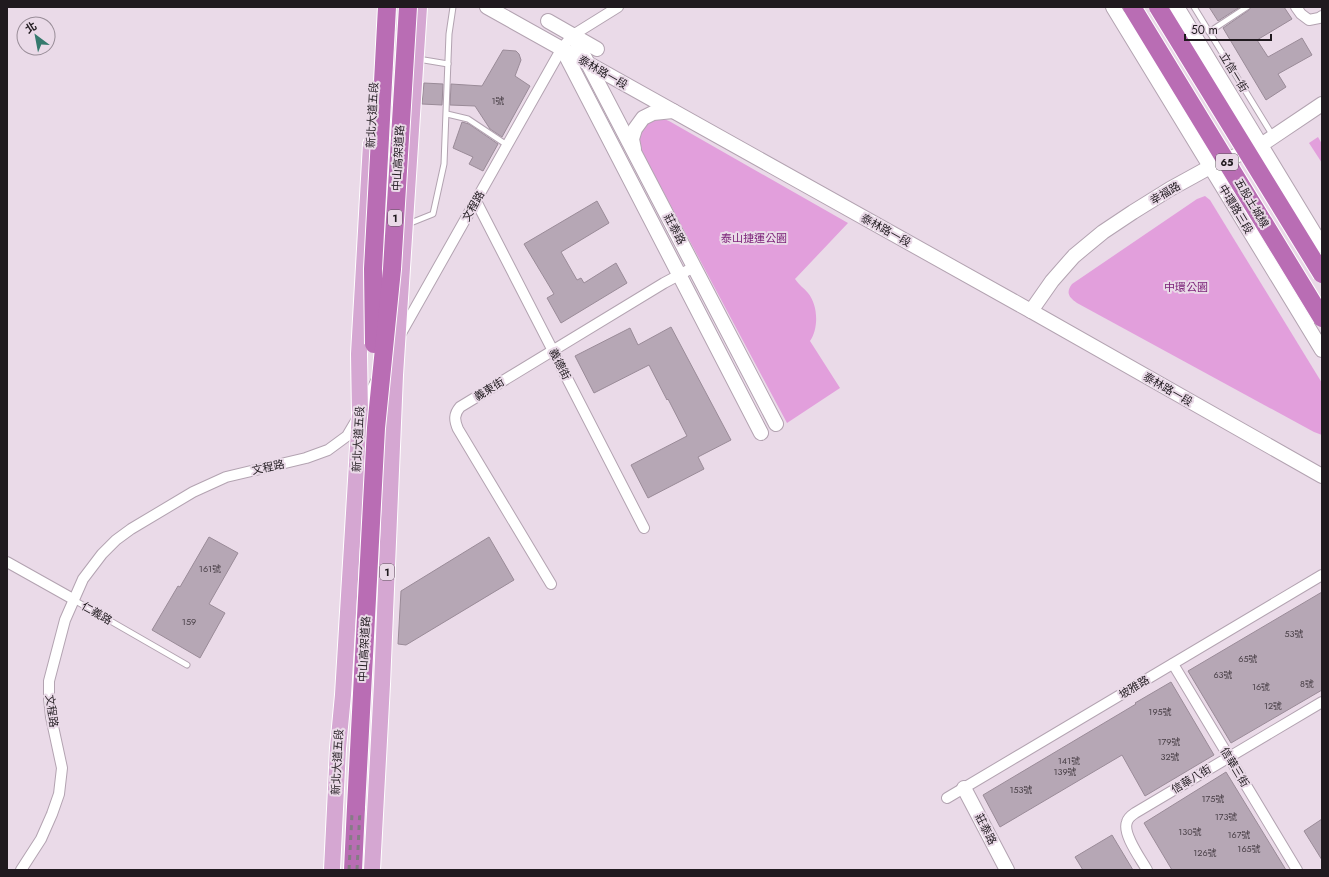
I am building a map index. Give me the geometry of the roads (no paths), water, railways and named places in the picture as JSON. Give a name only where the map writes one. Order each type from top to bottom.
[{"type":"highway","name":"中山高架道路","points":[[376,428],[373,269],[387,7]]},
{"type":"highway","name":"中山高架道路","points":[[353,870],[376,428],[392,269],[408,7]]},
{"type":"highway","name":"五股土城線","points":[[1132,7],[1322,318]]},
{"type":"highway","name":"五股土城線","points":[[1158,7],[1322,274]]},
{"type":"main road","name":"新北大道五段","points":[[332,870],[338,748],[360,414],[359,354],[379,7]]},
{"type":"main road","name":"1","points":[[372,870],[397,340],[419,7]]},
{"type":"main road","points":[[369,168],[376,178],[388,182],[394,181],[408,171]]},
{"type":"main road","points":[[341,710],[350,701],[358,697],[368,696],[375,702],[380,721]]},
{"type":"street","name":"泰林路一段","points":[[487,7],[1031,311],[1322,476]]},
{"type":"street","name":"文程路","points":[[20,870],[41,838],[59,794],[62,768],[51,717],[49,681],[65,620],[83,579],[102,554],[116,540],[131,529],[193,492],[226,477],[306,458],[328,450],[347,436],[360,414],[382,367],[562,48],[573,35],[618,7]]},
{"type":"street","name":"中環路三段","points":[[1113,7],[1322,350]]},
{"type":"street","points":[[1177,7],[1322,246]]},
{"type":"street","points":[[1296,7],[1301,14],[1310,20],[1322,16]]},
{"type":"street","name":"泰林路一段","points":[[548,21],[598,49]]},
{"type":"street","name":"莊泰路","points":[[562,48],[679,275],[768,428],[694,267],[573,35]]},
{"type":"street","name":"幸福路","points":[[1031,311],[1052,282],[1074,256],[1133,212],[1210,167],[1261,144],[1322,104]]},
{"type":"street","points":[[635,153],[632,140],[635,129],[643,118],[653,113],[673,111]]},
{"type":"street","name":"義德街","points":[[476,200],[644,528]]},
{"type":"street","name":"義東街","points":[[550,584],[458,429],[454,417],[456,412],[460,407],[694,267]]},
{"type":"street","name":"仁義路","points":[[7,562],[74,600]]},
{"type":"street","name":"坡雅路","points":[[946,798],[1322,575]]},
{"type":"street","name":"信華三街","points":[[1173,664],[1297,870]]},
{"type":"street","name":"信華八街","points":[[1147,870],[1129,839],[1126,830],[1126,823],[1129,817],[1229,756],[1322,702]]},
{"type":"street","name":"莊泰路","points":[[964,788],[1007,870]]},
{"type":"lane","points":[[405,225],[433,214],[444,164],[449,34],[453,7]]},
{"type":"lane","name":"立信一街","points":[[1194,7],[1273,136]]},
{"type":"lane","points":[[1209,32],[1247,7]]},
{"type":"lane","points":[[416,58],[448,64]]},
{"type":"lane","points":[[447,114],[468,119],[506,145]]},
{"type":"lane","name":"仁義路","points":[[74,600],[187,665]]},
{"type":"railway","points":[[349,870],[395,7]]},
{"type":"railway","points":[[357,870],[381,376]]},
{"type":"park label","name":"泰山捷運公園","points":[[754,238]]},
{"type":"park label","name":"中環公園","points":[[1186,287]]}]
